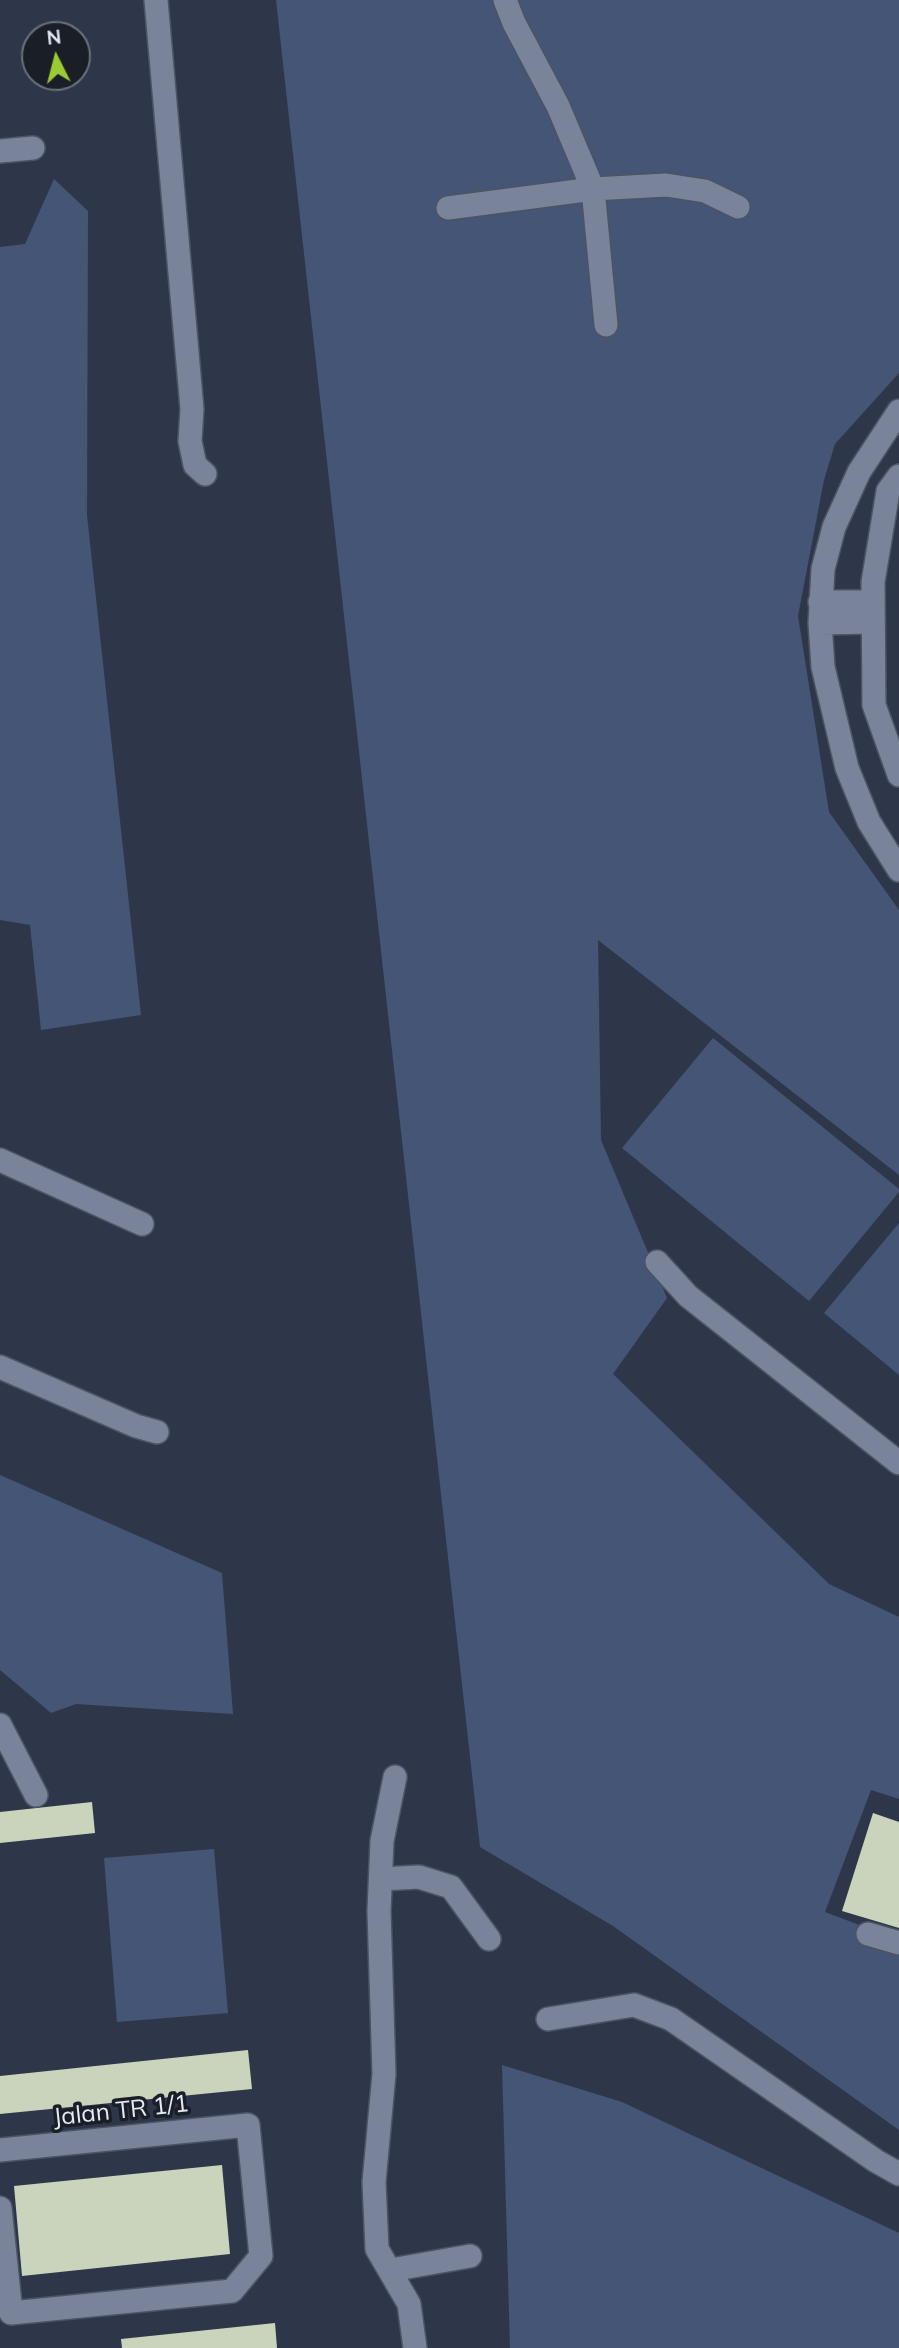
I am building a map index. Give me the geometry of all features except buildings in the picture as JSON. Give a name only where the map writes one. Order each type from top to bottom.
[{"type":"street","points":[[156,0],[192,409],[190,441],[195,465],[205,474]]},
{"type":"street","points":[[505,0],[514,23],[558,106],[593,189],[607,325]]},
{"type":"street","points":[[0,151],[33,148]]},
{"type":"street","points":[[448,208],[593,189],[666,185],[705,191],[738,207]]},
{"type":"street","points":[[899,411],[859,472],[834,527],[823,569],[820,612],[823,667],[847,768],[869,822],[899,870]]},
{"type":"street","points":[[899,476],[888,491],[873,582],[874,705],[899,775]]},
{"type":"street","points":[[820,612],[873,612]]},
{"type":"street","points":[[0,1160],[142,1224]]},
{"type":"street","points":[[657,1262],[688,1296],[899,1463]]},
{"type":"street","points":[[0,1367],[158,1433]]},
{"type":"street","points":[[0,1725],[36,1796]]},
{"type":"street","points":[[395,1777],[382,1841],[384,2074],[374,2182],[377,2249],[409,2304],[415,2348]]},
{"type":"street","points":[[381,1879],[419,1877],[452,1887],[489,1939]]},
{"type":"street","points":[[868,1934],[899,1943]]},
{"type":"street","points":[[548,2019],[634,2006],[671,2020],[899,2174]]},
{"type":"street","name":"Jalan TR 1/1","points":[[0,2150],[248,2125],[261,2256],[232,2291],[11,2313],[0,2208]]},
{"type":"street","points":[[391,2270],[470,2256]]},
{"type":"shaded area","points":[[276,0],[899,0],[899,373],[835,444],[824,480],[798,616],[829,812],[899,910],[899,1175],[598,940],[601,1140],[667,1298],[613,1374],[829,1584],[899,1617],[899,1799],[871,1790],[825,1912],[899,1940],[899,2130],[613,1926],[480,1847]]},
{"type":"shaded area","points":[[54,179],[88,211],[87,515],[141,1015],[41,1030],[30,925],[0,920],[0,247],[25,244]]},
{"type":"shaded area","points":[[713,1038],[899,1189],[809,1301],[622,1148]]},
{"type":"shaded area","points":[[899,1223],[899,1375],[824,1313]]},
{"type":"shaded area","points":[[0,1475],[222,1573],[233,1714],[76,1704],[51,1713],[0,1670]]},
{"type":"shaded area","points":[[214,1849],[228,2013],[117,2022],[104,1858]]},
{"type":"shaded area","points":[[502,2065],[622,2102],[899,2233],[899,2348],[510,2348]]}]
